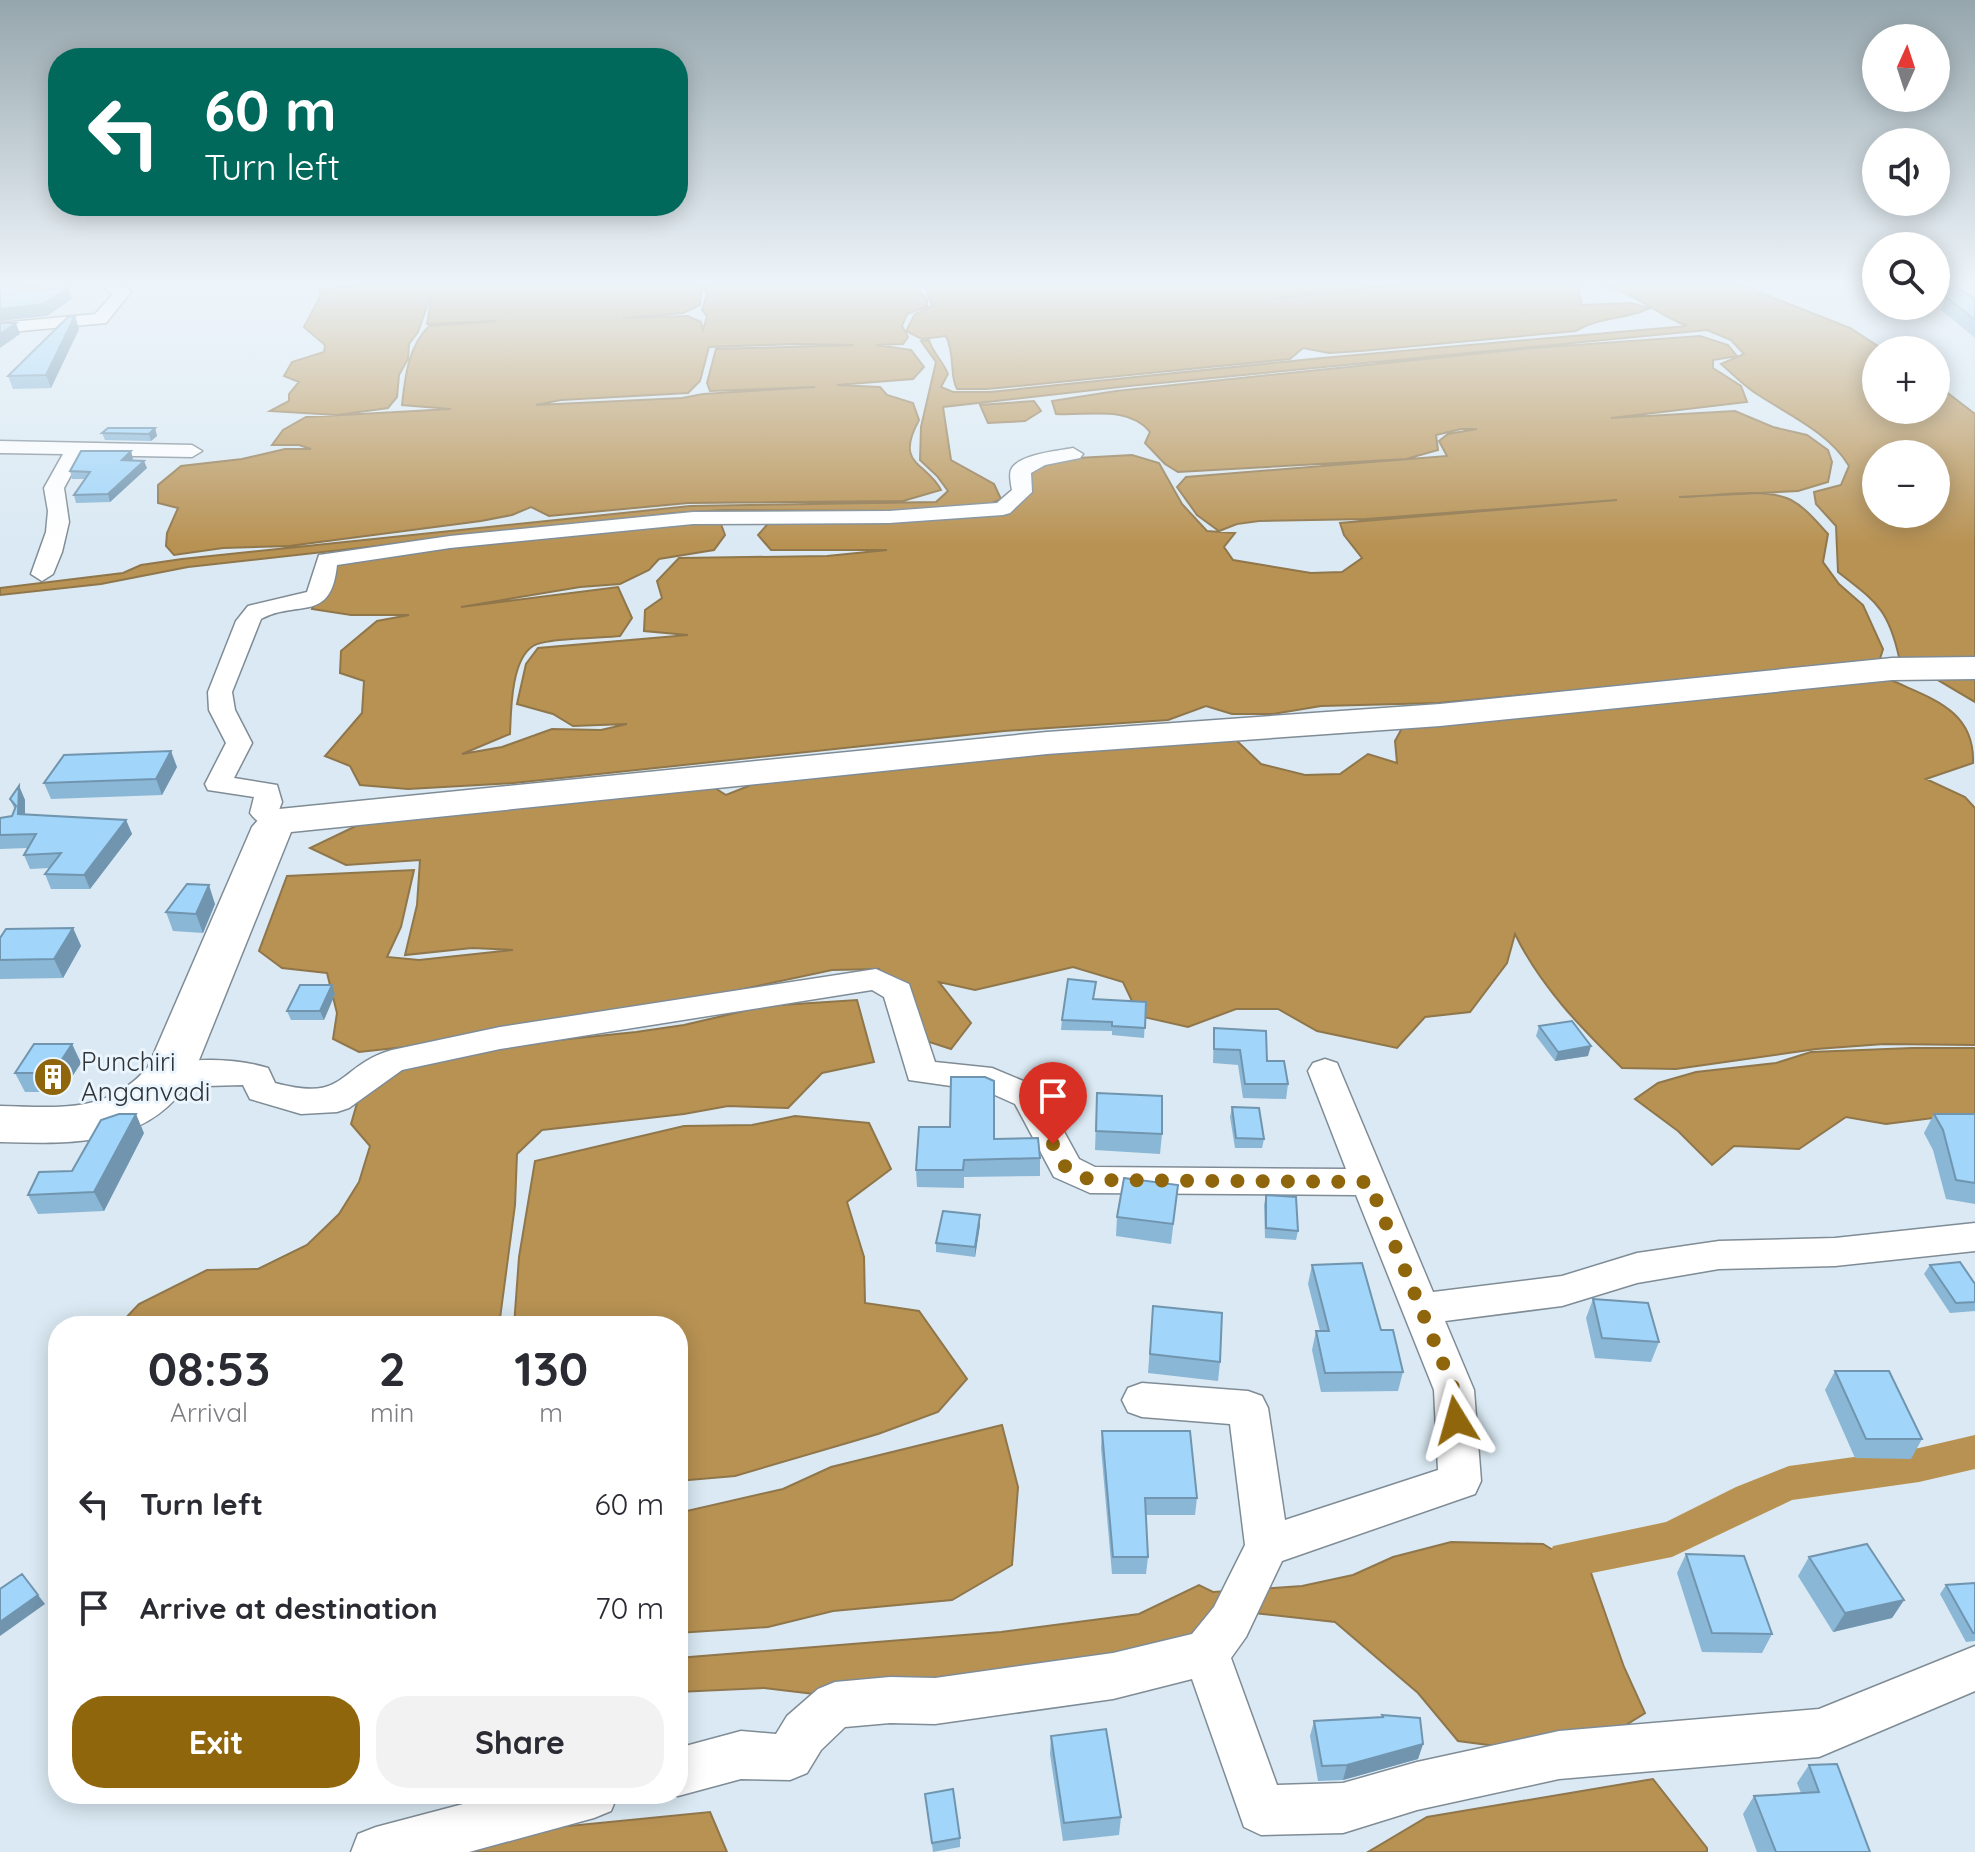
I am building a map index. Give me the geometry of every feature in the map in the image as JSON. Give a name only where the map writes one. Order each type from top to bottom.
[{"type":"street","points":[[0,447],[192,451]]},
{"type":"street","points":[[42,574],[55,543],[60,509],[54,488],[75,450]]},
{"type":"street","points":[[1073,454],[1031,463],[1021,471],[1022,492],[1003,509],[875,518],[693,518],[450,542],[327,560],[322,590],[318,596],[309,601],[249,615],[239,646],[227,663],[221,687],[222,711],[234,727],[239,743],[218,784],[267,791],[268,802],[264,813],[279,821],[1032,744],[1440,715],[1912,668],[1975,668]]},
{"type":"street","points":[[0,1124],[65,1125],[121,1115],[146,1101],[169,1075],[272,827],[279,821]]},
{"type":"street","points":[[169,1075],[239,1073],[256,1076],[262,1091],[277,1097],[301,1102],[337,1100],[392,1061],[500,1038],[876,979],[898,991],[921,1072],[992,1080],[1028,1096],[1066,1168],[1090,1180],[1369,1182]]},
{"type":"street","points":[[688,1769],[741,1755],[790,1756],[804,1733],[835,1705],[890,1700],[935,1701],[1113,1676],[1238,1601],[1460,1481],[1454,1390],[1325,1071]]},
{"type":"street","points":[[1421,1309],[1562,1291],[1637,1268],[1719,1255],[1835,1252],[1975,1237]]},
{"type":"street","points":[[1142,1400],[1248,1408],[1238,1601],[1261,1810],[1343,1808],[1417,1786],[1559,1755],[1819,1733],[1975,1668]]},
{"type":"street","points":[[376,1852],[556,1804]]},
{"type":"shaded area","points":[[287,371],[401,371],[397,397],[388,408],[337,415],[270,411],[289,401],[289,394],[299,382],[284,376]]},
{"type":"shaded area","points":[[703,371],[700,381],[688,393],[561,400],[536,405],[682,398],[815,387],[710,391],[707,383],[710,371],[920,371],[913,379],[837,385],[880,387],[887,395],[913,403],[919,420],[912,435],[911,455],[941,490],[903,501],[688,503],[549,516],[531,507],[512,515],[481,521],[289,546],[223,548],[174,555],[166,546],[167,533],[178,508],[158,503],[158,485],[181,466],[242,459],[285,449],[311,449],[299,445],[272,445],[283,430],[306,417],[451,409],[402,405],[406,373]]},
{"type":"shaded area","points":[[934,371],[947,371],[941,387],[953,392],[990,392],[1191,371],[1279,371],[943,407],[951,460],[994,484],[1001,499],[990,504],[902,511],[723,510],[674,513],[188,567],[101,584],[0,595],[0,588],[123,573],[141,565],[182,559],[690,506],[936,502],[948,491],[920,460],[921,427]]},
{"type":"shaded area","points":[[953,371],[1164,371],[987,389],[957,389]]},
{"type":"shaded area","points":[[1305,371],[1718,371],[1741,386],[1747,402],[1611,418],[1735,411],[1773,427],[1807,435],[1828,450],[1832,462],[1828,482],[1798,491],[1756,493],[1791,500],[1828,534],[1823,562],[1839,584],[1863,605],[1883,649],[1879,662],[1438,703],[1321,706],[1273,714],[1232,714],[1206,706],[1168,720],[1004,731],[514,783],[408,789],[360,785],[350,766],[325,756],[362,713],[364,681],[340,673],[341,651],[377,621],[409,615],[351,615],[312,609],[334,559],[718,516],[725,535],[714,550],[659,559],[649,570],[620,584],[580,587],[461,607],[618,587],[632,618],[620,636],[561,640],[533,646],[520,662],[516,674],[510,734],[462,754],[502,747],[552,729],[601,730],[627,724],[573,726],[553,714],[517,704],[526,664],[538,648],[688,635],[644,631],[645,610],[662,598],[657,581],[679,558],[827,556],[887,550],[771,550],[758,535],[773,518],[890,522],[973,517],[997,512],[1041,460],[1132,455],[1159,463],[1182,504],[1207,531],[1235,533],[1224,547],[1233,560],[1311,573],[1342,572],[1362,558],[1344,535],[1340,523],[1617,500],[1366,519],[1259,521],[1237,524],[1219,531],[1197,515],[1177,487],[1186,477],[1447,456],[1439,441],[1448,434],[1477,429],[1436,435],[1438,450],[1406,459],[1178,472],[1165,464],[1145,443],[1150,432],[1131,418],[1107,414],[1056,414],[1052,401],[1116,391]]},
{"type":"shaded area","points":[[1729,371],[1862,371],[1862,424],[1950,424],[1950,395],[1975,414],[1975,702],[1899,657],[1890,627],[1879,607],[1838,572],[1836,526],[1816,504],[1814,492],[1841,485],[1849,466],[1821,435],[1755,393]]},
{"type":"shaded area","points":[[1034,401],[1041,411],[1025,421],[988,423],[980,405]]},
{"type":"shaded area","points":[[1891,680],[1947,708],[1958,718],[1972,745],[1973,763],[1926,779],[1965,797],[1975,808],[1975,1045],[1884,1044],[1816,1049],[1676,1069],[1622,1068],[1549,989],[1515,934],[1507,963],[1470,1012],[1425,1017],[1397,1048],[1317,1031],[1278,1009],[1236,1009],[1188,1027],[1139,1016],[1123,982],[1073,967],[975,990],[939,982],[971,1023],[951,1049],[911,1036],[893,992],[879,969],[832,970],[660,1007],[433,1044],[359,1052],[333,1039],[337,1013],[327,973],[282,968],[259,951],[287,876],[414,870],[401,927],[387,957],[419,960],[513,950],[472,948],[405,955],[417,905],[420,860],[346,865],[310,848],[356,826],[396,817],[707,783],[726,795],[761,781],[814,774],[1234,738],[1261,764],[1305,775],[1340,774],[1368,754],[1397,763],[1395,741],[1406,721]]},
{"type":"shaded area","points":[[857,1000],[874,1062],[822,1073],[788,1108],[728,1106],[542,1130],[517,1154],[515,1205],[500,1316],[128,1316],[139,1304],[207,1270],[258,1269],[307,1245],[339,1214],[359,1182],[370,1146],[351,1124],[360,1093],[405,1065],[471,1049],[684,1025],[765,1006]]},
{"type":"shaded area","points":[[1975,1048],[1975,1142],[1933,1118],[1886,1124],[1846,1117],[1799,1149],[1734,1146],[1712,1165],[1678,1131],[1635,1099],[1658,1083],[1696,1072],[1776,1063],[1811,1052]]},
{"type":"shaded area","points":[[795,1116],[869,1123],[891,1169],[847,1202],[864,1257],[865,1303],[919,1311],[967,1379],[938,1412],[878,1434],[735,1476],[688,1480],[688,1316],[515,1316],[519,1257],[535,1161],[684,1126],[752,1125]]},
{"type":"shaded area","points":[[1002,1425],[1018,1487],[1012,1565],[952,1600],[833,1611],[768,1627],[688,1632],[688,1511],[783,1489],[831,1467]]},
{"type":"shaded area","points":[[1451,1542],[1543,1544],[1591,1573],[1624,1667],[1645,1713],[1613,1733],[1504,1747],[1458,1741],[1418,1693],[1335,1622],[1226,1610],[1209,1630],[1140,1668],[856,1699],[764,1688],[688,1692],[688,1657],[1001,1632],[1139,1614],[1199,1585],[1213,1592],[1302,1586],[1353,1575],[1393,1557]]},
{"type":"shaded area","points":[[1653,1779],[1707,1852],[1368,1852],[1427,1817]]},
{"type":"shaded area","points":[[710,1812],[727,1852],[463,1852],[559,1827]]},
{"type":"building","points":[[13,371],[48,371],[46,375],[8,376]]},
{"type":"building","points":[[108,428],[155,428],[149,434],[102,433]]},
{"type":"building","points":[[81,451],[131,451],[122,460],[144,461],[108,494],[74,495],[90,472],[70,471]]},
{"type":"building","points":[[171,751],[156,779],[44,783],[64,755]]},
{"type":"building","points":[[19,786],[18,814],[126,820],[84,875],[45,874],[61,853],[24,855],[36,834],[0,835],[0,818],[12,816],[16,806],[10,799]]},
{"type":"building","points":[[187,884],[209,885],[196,914],[166,912]]},
{"type":"building","points":[[73,928],[54,959],[0,960],[0,938],[6,929]]},
{"type":"building","points":[[1068,979],[1096,982],[1093,999],[1146,1002],[1145,1028],[1112,1026],[1112,1022],[1062,1020]]},
{"type":"building","points":[[300,985],[332,985],[320,1011],[287,1011]]},
{"type":"building","points":[[1572,1021],[1591,1046],[1558,1052],[1539,1026]]},
{"type":"building","points":[[1214,1028],[1266,1031],[1267,1061],[1284,1061],[1288,1084],[1245,1084],[1240,1050],[1214,1049]]},
{"type":"building","points":[[34,1044],[72,1044],[53,1073],[15,1073]]},
{"type":"building","points":[[951,1077],[985,1077],[994,1081],[994,1139],[1038,1138],[1040,1158],[964,1160],[963,1170],[916,1170],[919,1127],[950,1127]]},
{"type":"building","points":[[1097,1093],[1162,1096],[1162,1134],[1096,1131]]},
{"type":"building","points":[[1232,1107],[1259,1108],[1264,1139],[1236,1138]]},
{"type":"building","points":[[119,1114],[136,1114],[94,1192],[28,1195],[39,1172],[72,1171],[101,1120]]},
{"type":"building","points":[[1934,1114],[1975,1114],[1975,1183],[1956,1180],[1943,1130]]},
{"type":"building","points":[[1124,1178],[1178,1185],[1173,1224],[1117,1217]]},
{"type":"building","points":[[1266,1195],[1296,1197],[1298,1231],[1266,1228]]},
{"type":"building","points":[[943,1211],[980,1215],[975,1247],[936,1243]]},
{"type":"building","points":[[1960,1262],[1975,1284],[1975,1302],[1956,1303],[1930,1265]]},
{"type":"building","points":[[1362,1263],[1381,1330],[1393,1330],[1403,1372],[1325,1373],[1316,1331],[1329,1331],[1312,1265]]},
{"type":"building","points":[[1593,1299],[1648,1303],[1659,1342],[1602,1338]]},
{"type":"building","points":[[1153,1306],[1222,1313],[1220,1362],[1150,1354]]},
{"type":"building","points":[[1835,1371],[1889,1371],[1922,1439],[1866,1439]]},
{"type":"building","points":[[1102,1431],[1190,1431],[1197,1498],[1145,1498],[1148,1557],[1113,1557]]},
{"type":"building","points":[[1867,1544],[1904,1600],[1845,1613],[1809,1557]]},
{"type":"building","points":[[1686,1554],[1744,1556],[1772,1634],[1712,1633]]},
{"type":"building","points":[[22,1574],[38,1595],[0,1622],[0,1589]]},
{"type":"building","points":[[1975,1583],[1975,1633],[1973,1633],[1946,1585]]},
{"type":"building","points":[[1382,1715],[1420,1718],[1423,1744],[1347,1765],[1322,1766],[1314,1721]]},
{"type":"building","points":[[1106,1729],[1121,1817],[1064,1823],[1051,1736]]},
{"type":"building","points":[[1837,1764],[1870,1852],[1776,1852],[1754,1796],[1819,1792],[1809,1765]]},
{"type":"building","points":[[953,1789],[960,1838],[932,1843],[925,1794]]},
{"type":"waterway","points":[[1567,1559],[1672,1539],[1750,1499],[1789,1483],[1919,1465],[1975,1452]]},
{"type":"place","name":"Punchiri Anganvadi","points":[[53,1077]]},
{"type":"route","points":[[1053,1144],[1066,1168],[1090,1180],[1369,1182],[1454,1390],[1456,1420]]}]
